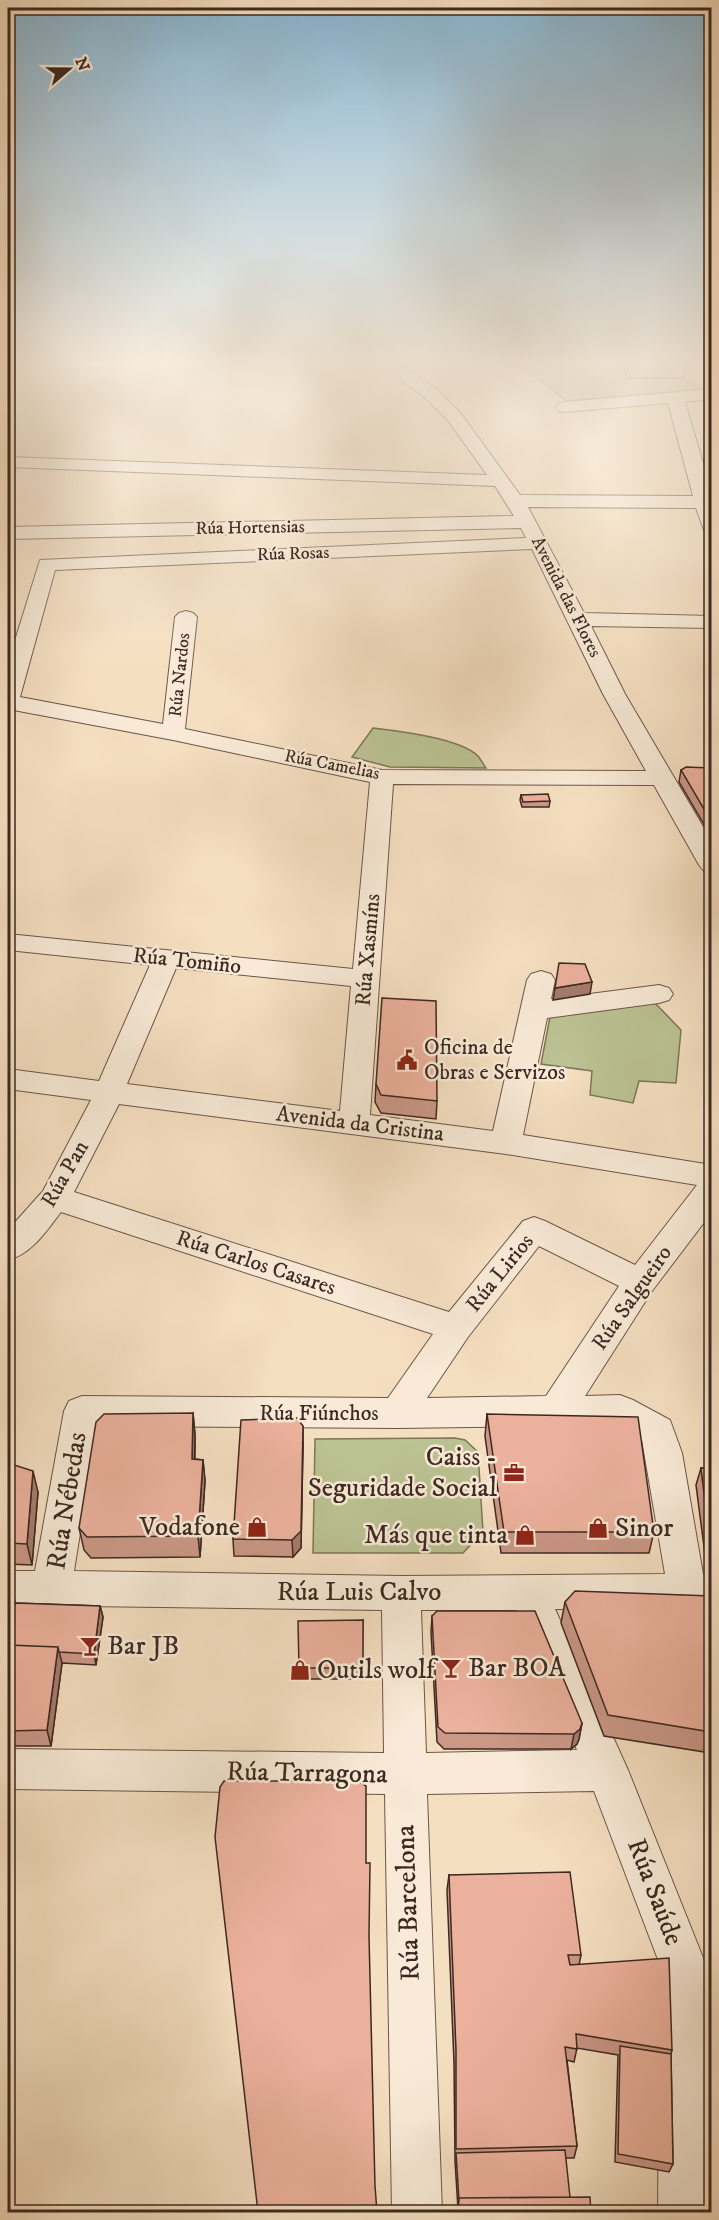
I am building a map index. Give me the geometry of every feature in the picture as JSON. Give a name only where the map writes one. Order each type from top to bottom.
[{"type":"street","points":[[49,464],[500,481]]},
{"type":"street","name":"Avenida das Flores","points":[[487,464],[528,522],[614,694],[711,865]]},
{"type":"street","points":[[696,464],[708,502],[711,529]]},
{"type":"street","points":[[515,501],[708,502]]},
{"type":"street","name":"Rúa Hortensias","points":[[8,533],[528,522]]},
{"type":"street","name":"Rúa Rosas","points":[[8,701],[47,564],[539,543]]},
{"type":"street","name":"Rúa Nardos","points":[[174,733],[186,617]]},
{"type":"street","points":[[577,619],[711,622]]},
{"type":"street","name":"Rúa Camelias","points":[[8,701],[382,777],[688,772]]},
{"type":"street","name":"Rúa Xasmíns","points":[[354,1123],[382,777]]},
{"type":"street","name":"Rúa Tomiño","points":[[8,942],[366,979]]},
{"type":"street","name":"Rúa Pan","points":[[14,1233],[55,1198],[109,1091],[166,959]]},
{"type":"street","points":[[506,1143],[541,980]]},
{"type":"street","points":[[535,1010],[659,994]]},
{"type":"street","name":"Avenida da Cristina","points":[[8,1078],[506,1143],[711,1176]]},
{"type":"street","name":"Rúa Salgueiro","points":[[556,1411],[640,1282],[711,1188]]},
{"type":"street","name":"Rúa Carlos Casares","points":[[55,1198],[456,1328]]},
{"type":"street","name":"Rúa Lirios","points":[[397,1413],[456,1328],[534,1228],[640,1282]]},
{"type":"street","name":"Rúa Fiúnchos","points":[[82,1412],[397,1413],[620,1410],[657,1431],[699,1591]]},
{"type":"street","name":"Rúa Nébedas","points":[[53,1590],[82,1412]]},
{"type":"street","name":"Rúa Luis Calvo","points":[[8,1588],[401,1593],[699,1591]]},
{"type":"street","name":"Rúa Barcelona","points":[[401,1593],[417,2212]]},
{"type":"street","name":"Rúa Saúde","points":[[528,1593],[607,1770],[683,1965],[683,2212]]},
{"type":"street","name":"Rúa Tarragona","points":[[8,1769],[405,1774],[607,1770]]},
{"type":"green space","points":[[373,728],[428,736],[458,744],[478,756],[486,768],[390,767],[352,757]]},
{"type":"green space","points":[[655,1003],[681,1030],[676,1083],[639,1081],[633,1103],[590,1095],[592,1071],[541,1064],[550,1017]]},
{"type":"green space","points":[[455,1438],[465,1440],[478,1452],[483,1532],[463,1553],[313,1553],[315,1439]]},
{"type":"building","points":[[686,767],[711,768],[711,816],[708,816],[681,770]]},
{"type":"building","points":[[548,794],[550,801],[523,802],[521,795]]},
{"type":"building","points":[[559,963],[585,964],[592,982],[555,988]]},
{"type":"building","name":"Oficina de Obras e Servizos","points":[[382,998],[436,1001],[437,1101],[381,1095],[376,1084]]},
{"type":"building","points":[[193,1413],[192,1459],[203,1460],[198,1536],[87,1537],[79,1528],[96,1422],[104,1414]]},
{"type":"building","points":[[487,1414],[638,1417],[654,1532],[504,1532]]},
{"type":"building","points":[[297,1418],[303,1426],[301,1531],[292,1540],[233,1539],[241,1420]]},
{"type":"building","points":[[8,1463],[33,1471],[27,1544],[8,1543]]},
{"type":"building","points":[[701,1468],[711,1469],[711,1553]]},
{"type":"building","points":[[575,1591],[711,1596],[711,1732],[608,1715],[565,1602]]},
{"type":"building","points":[[8,1598],[14,1598],[8,1626]]},
{"type":"building","points":[[15,1603],[100,1606],[94,1654],[59,1652],[58,1647],[8,1645]]},
{"type":"building","points":[[437,1611],[535,1611],[582,1723],[580,1729],[574,1734],[445,1733],[438,1727],[432,1616]]},
{"type":"building","points":[[363,1620],[363,1668],[299,1668],[298,1621]]},
{"type":"building","points":[[8,1645],[58,1647],[47,1730],[8,1731]]},
{"type":"building","points":[[224,1781],[358,1781],[366,1786],[366,1863],[370,1863],[369,1936],[377,2212],[258,2212],[215,1837],[220,1787]]},
{"type":"building","points":[[570,1872],[581,1955],[568,1955],[570,1965],[669,1958],[672,2050],[576,2034],[577,2049],[565,2047],[577,2146],[456,2149],[456,2050],[449,1875]]},
{"type":"building","points":[[620,2046],[671,2054],[673,2164],[618,2154]]},
{"type":"building","points":[[565,2150],[570,2197],[459,2198],[459,2201],[456,2153]]},
{"type":"building","points":[[590,2197],[591,2212],[458,2212],[459,2198]]},
{"type":"place","name":"Oficina de Obras e Servizos","points":[[407,1060]]},
{"type":"place","name":"Caiss - Seguridade Social","points":[[514,1473]]},
{"type":"place","name":"Vodafone","points":[[257,1527]]},
{"type":"place","name":"Sinor","points":[[598,1528]]},
{"type":"place","name":"Más que tinta","points":[[525,1535]]},
{"type":"place","name":"Bar JB","points":[[90,1646]]},
{"type":"place","name":"Bar BOA","points":[[451,1668]]},
{"type":"place","name":"Outils wolf","points":[[300,1670]]}]
